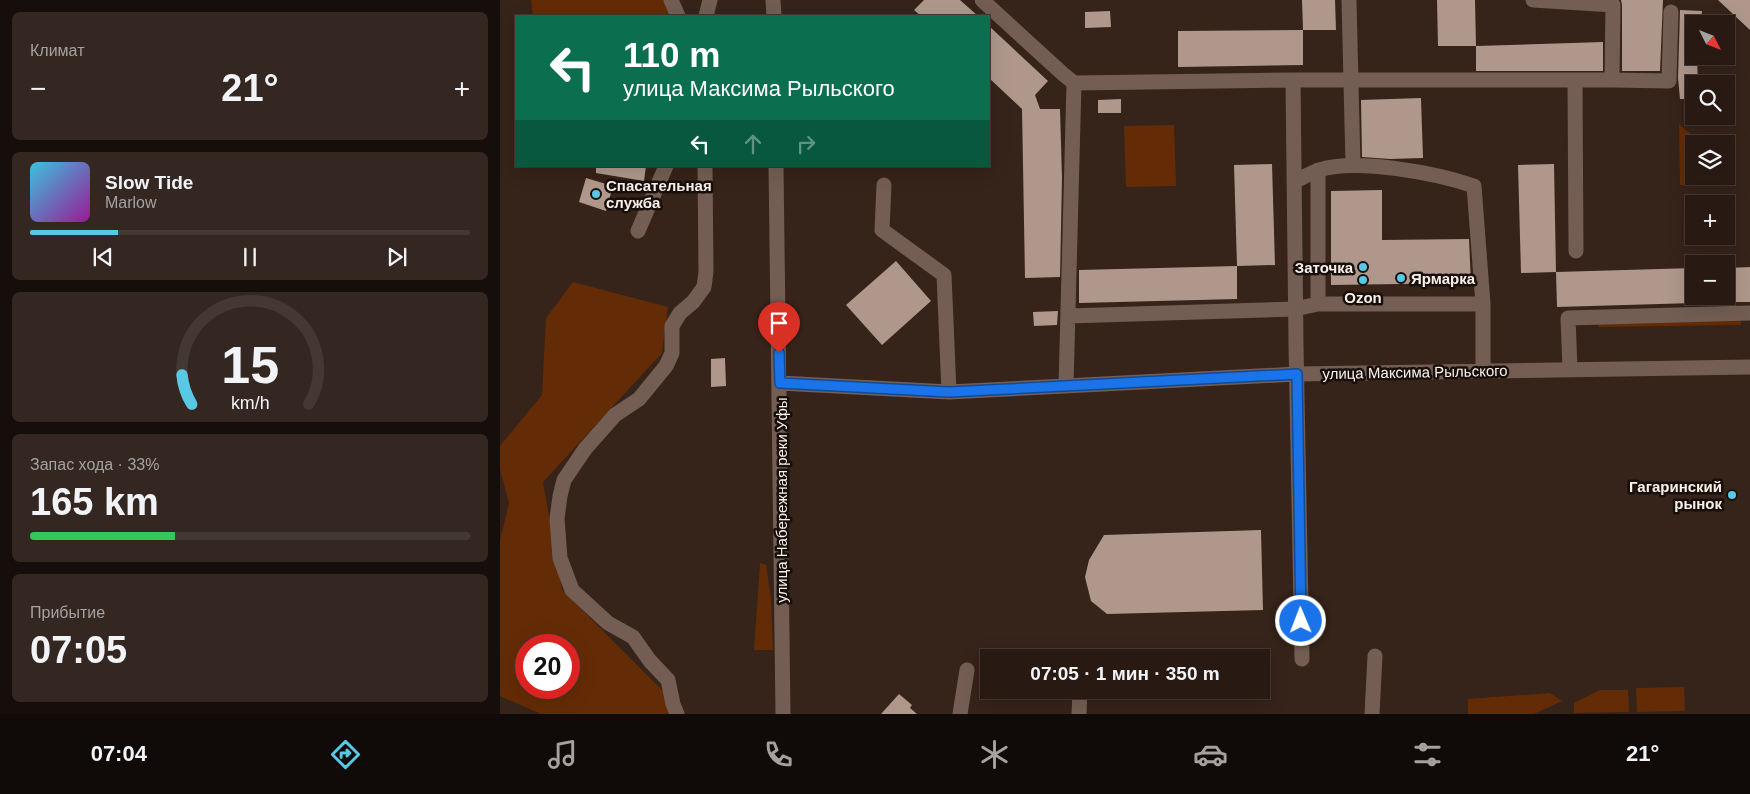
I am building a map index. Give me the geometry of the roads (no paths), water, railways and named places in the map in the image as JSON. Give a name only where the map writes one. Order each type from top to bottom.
[{"type":"street","points":[[671,0],[678,15]]},
{"type":"street","points":[[706,15],[710,0]]},
{"type":"street","points":[[773,0],[774,15]]},
{"type":"street","points":[[982,0],[1074,83],[1352,79],[1670,81],[1671,12]]},
{"type":"street","points":[[1349,0],[1353,165]]},
{"type":"street","points":[[1533,0],[1613,5],[1612,80]]},
{"type":"street","points":[[1293,80],[1295,309],[1302,659]]},
{"type":"street","points":[[1576,81],[1576,251]]},
{"type":"street","points":[[1066,386],[1074,83]]},
{"type":"street","points":[[1294,182],[1318,170],[1353,165],[1382,167],[1438,176],[1474,186],[1483,304],[1483,370]]},
{"type":"street","points":[[638,230],[666,167]]},
{"type":"street","points":[[677,714],[668,680],[650,661],[633,637],[608,623],[572,590],[560,558],[557,519],[564,480],[584,449],[615,415],[639,399],[666,366],[672,353],[672,326],[680,313],[704,287],[706,272],[705,167]]},
{"type":"street","name":"улица Набережная реки Уфы","points":[[776,167],[783,714]]},
{"type":"street","points":[[1318,170],[1318,304]]},
{"type":"street","points":[[884,186],[882,230],[944,275],[949,392]]},
{"type":"street","points":[[1068,316],[1295,309],[1318,304],[1483,304]]},
{"type":"street","points":[[1570,369],[1568,318],[1750,313]]},
{"type":"street","name":"улица Максима Рыльского","points":[[780,383],[949,392],[1297,374],[1750,367]]},
{"type":"street","points":[[1372,714],[1375,656]]},
{"type":"street","points":[[960,714],[967,670]]},
{"type":"street","points":[[1080,699],[1080,714]]},
{"type":"place","name":"Спасательная служба","points":[[596,194]]},
{"type":"place","name":"Заточка","points":[[1363,267]]},
{"type":"place","name":"Ярмарка","points":[[1401,278]]},
{"type":"place","name":"Ozon","points":[[1363,280]]},
{"type":"place","name":"Гагаринский рынок","points":[[1732,495]]}]
